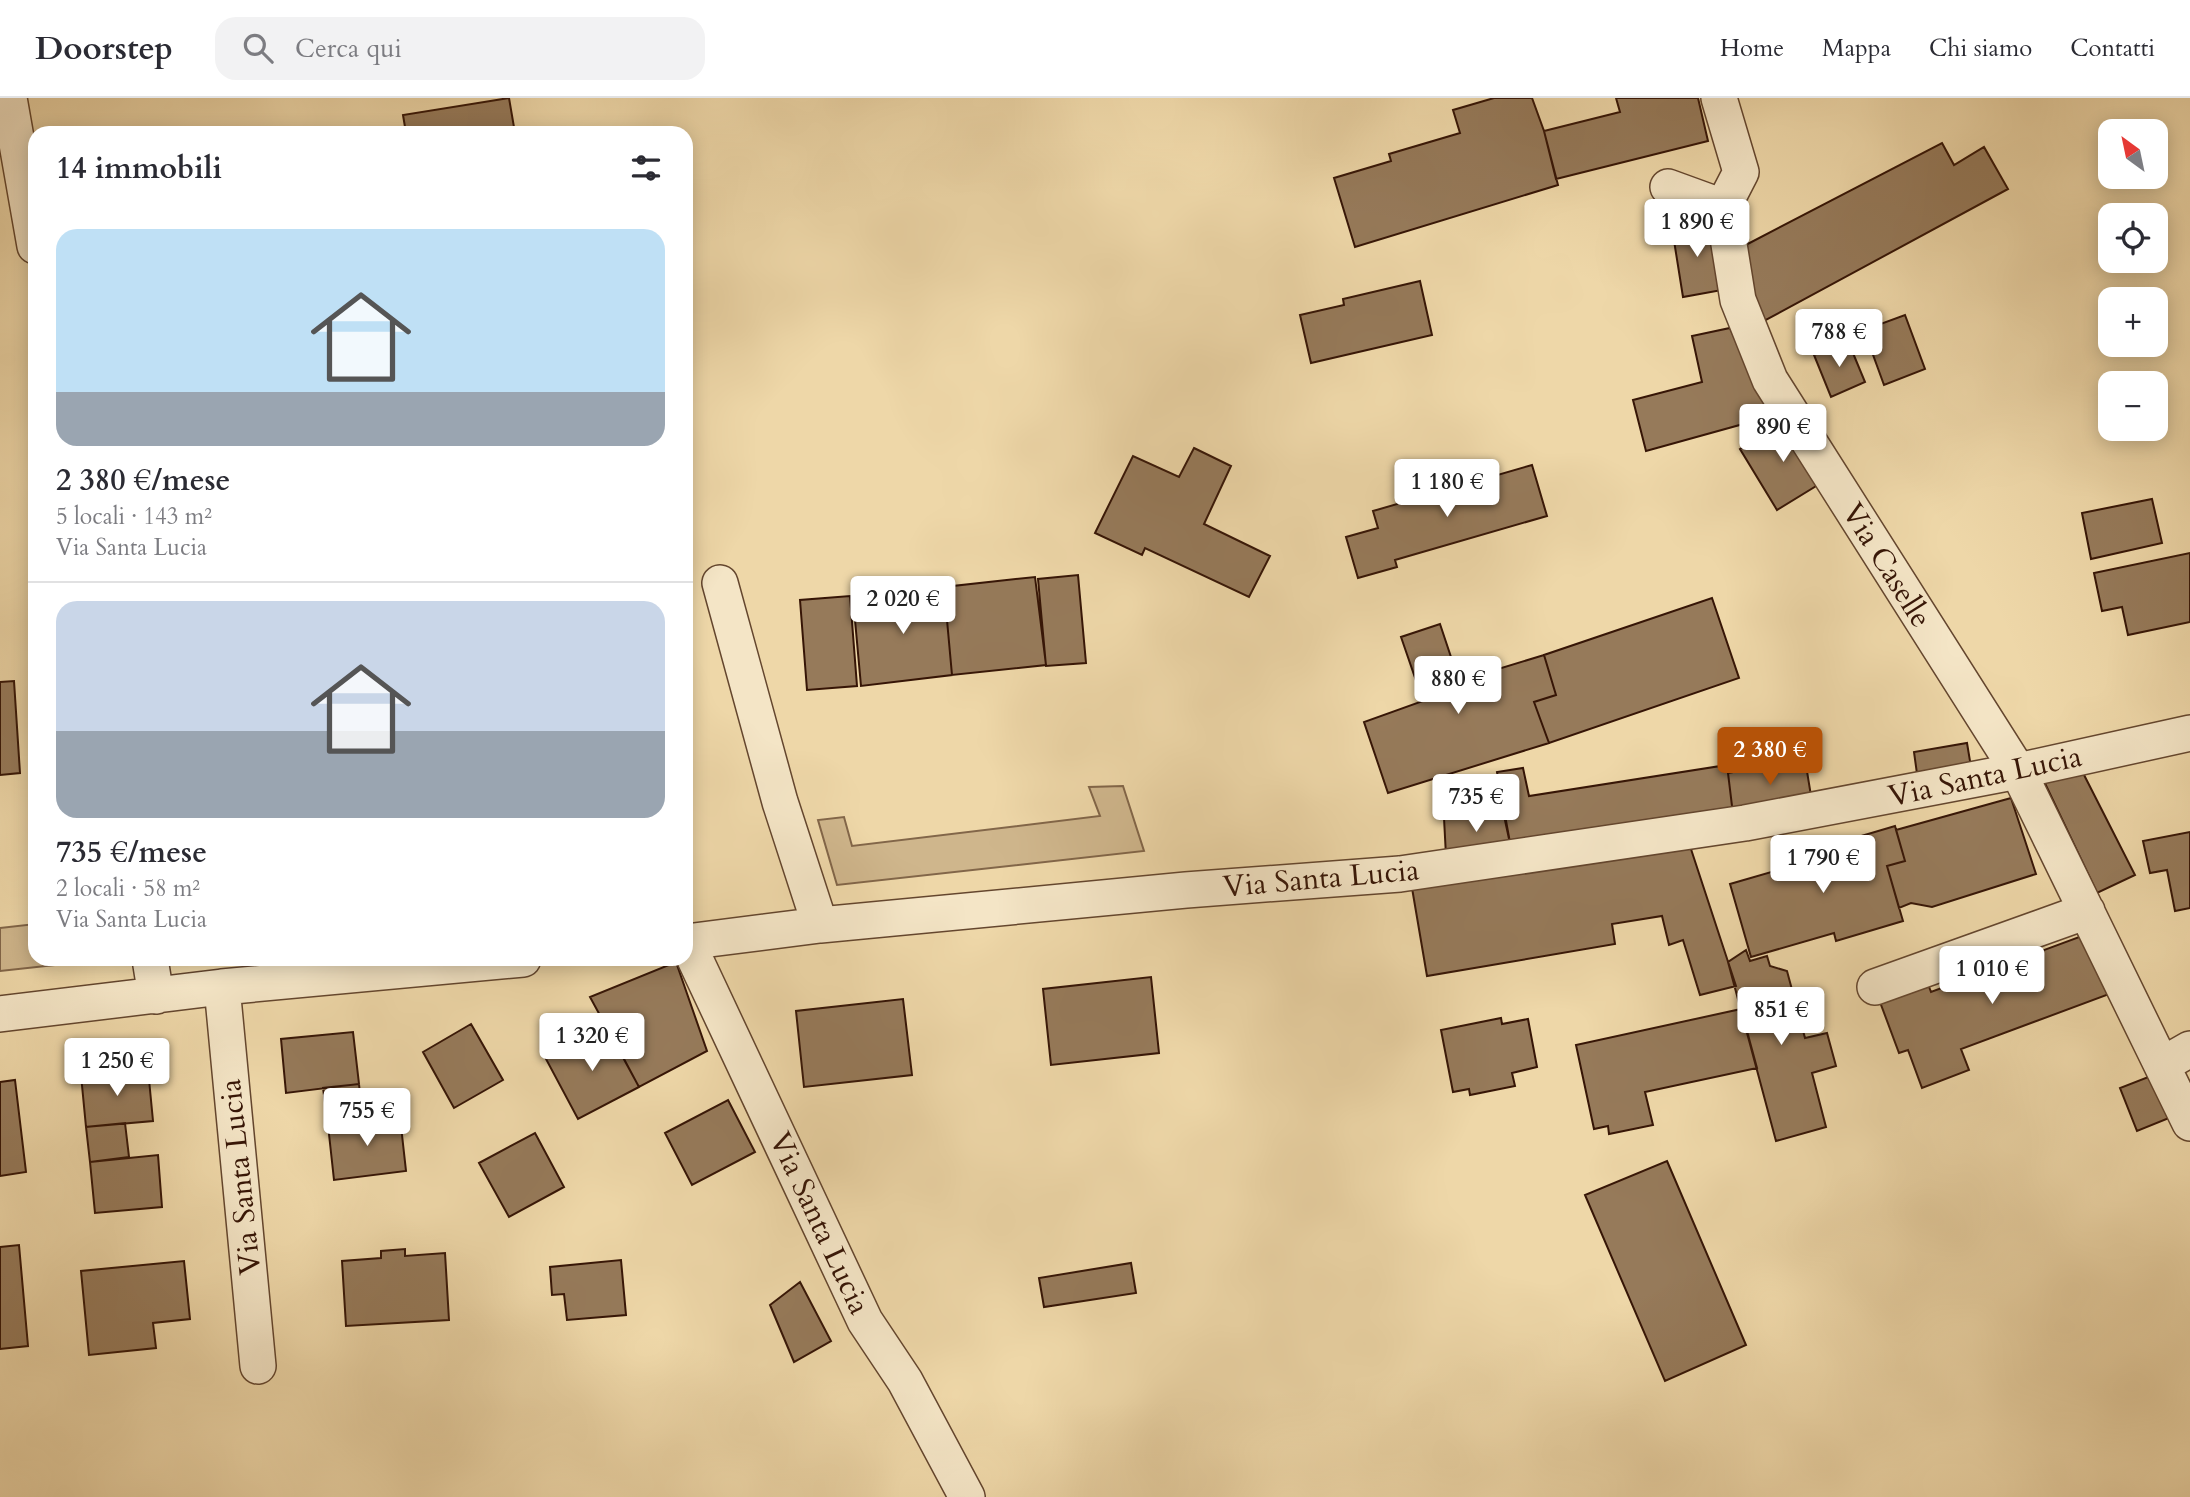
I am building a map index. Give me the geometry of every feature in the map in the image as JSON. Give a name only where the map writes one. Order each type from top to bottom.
[{"type":"street","points":[[9,98],[28,206]]},
{"type":"street","points":[[1668,187],[1723,207],[1741,172],[1719,98]]},
{"type":"street","name":"Via Caselle","points":[[1723,207],[1738,300],[1770,380],[2018,771],[2087,911],[2176,1057],[2190,1122]]},
{"type":"street","points":[[720,583],[780,802],[820,925]]},
{"type":"street","name":"Via Santa Lucia","points":[[693,941],[820,925],[1186,890],[1401,874],[1745,823],[2018,771],[2190,733]]},
{"type":"street","points":[[1875,987],[2087,911]]},
{"type":"street","name":"Via Santa Lucia","points":[[693,955],[866,1321],[905,1381],[967,1497]]},
{"type":"street","points":[[151,966],[156,996]]},
{"type":"street","points":[[0,1014],[222,987],[448,966]]},
{"type":"street","name":"Via Santa Lucia","points":[[222,987],[258,1366]]},
{"type":"shaded area","points":[[1123,786],[1144,851],[837,885],[818,820],[844,817],[852,846],[1100,816],[1089,787]]},
{"type":"shaded area","points":[[28,925],[28,966],[46,966],[0,971],[0,928]]},
{"type":"building","points":[[509,98],[514,126],[405,126],[403,115]]},
{"type":"building","points":[[1494,98],[1532,98],[1558,185],[1355,247],[1334,178],[1391,161],[1389,154],[1460,133],[1453,110]]},
{"type":"building","points":[[1616,98],[1698,98],[1708,141],[1556,179],[1544,131],[1620,112]]},
{"type":"building","points":[[1942,143],[1954,165],[1984,147],[2008,189],[1764,321],[1738,271],[1740,248]]},
{"type":"building","points":[[1710,222],[1722,290],[1683,297],[1672,228]]},
{"type":"building","points":[[1420,281],[1432,335],[1311,363],[1300,315],[1344,305],[1343,299]]},
{"type":"building","points":[[1905,315],[1925,369],[1884,385],[1864,330]]},
{"type":"building","points":[[1730,328],[1772,416],[1646,451],[1633,400],[1702,382],[1692,336]]},
{"type":"building","points":[[1848,341],[1865,382],[1831,397],[1814,355]]},
{"type":"building","points":[[1790,419],[1826,480],[1777,510],[1740,449]]},
{"type":"building","points":[[1194,448],[1231,466],[1204,524],[1270,556],[1249,597],[1145,548],[1142,555],[1095,533],[1133,456],[1179,477]]},
{"type":"building","points":[[1532,465],[1547,516],[1395,560],[1397,567],[1358,578],[1346,537],[1378,528],[1373,511]]},
{"type":"building","points":[[2152,499],[2162,543],[2091,559],[2082,513]]},
{"type":"building","points":[[2190,553],[2190,622],[2128,635],[2122,607],[2102,611],[2094,573]]},
{"type":"building","points":[[1078,575],[1086,663],[1046,666],[1038,579]]},
{"type":"building","points":[[1035,577],[1046,665],[952,675],[944,587]]},
{"type":"building","points":[[944,587],[952,675],[861,686],[853,598]]},
{"type":"building","points":[[850,596],[857,686],[807,690],[800,600]]},
{"type":"building","points":[[1712,598],[1739,678],[1549,743],[1534,702],[1556,695],[1544,655]]},
{"type":"building","points":[[1440,624],[1459,681],[1544,655],[1556,695],[1534,702],[1549,743],[1388,793],[1364,722],[1423,701],[1401,637]]},
{"type":"building","points":[[14,681],[20,773],[0,775],[0,682]]},
{"type":"building","points":[[1967,743],[1972,773],[1918,781],[1914,752]]},
{"type":"building","points":[[1805,759],[1812,802],[1733,814],[1728,773]]},
{"type":"building","points":[[1727,765],[1733,814],[1511,848],[1497,772],[1523,768],[1529,796]]},
{"type":"building","points":[[2080,767],[2135,875],[2097,893],[2042,777]]},
{"type":"building","points":[[2011,798],[2036,874],[1932,907],[1911,903],[1899,908],[1887,866],[1905,861],[1896,830]]},
{"type":"building","points":[[1503,811],[1511,848],[1446,856],[1444,818]]},
{"type":"building","points":[[1895,826],[1905,861],[1887,866],[1903,921],[1836,941],[1834,933],[1751,957],[1730,884],[1816,859],[1814,850]]},
{"type":"building","points":[[2190,832],[2190,908],[2175,911],[2167,870],[2150,873],[2143,841]]},
{"type":"building","points":[[1689,843],[1736,986],[1700,995],[1683,940],[1669,945],[1662,916],[1612,924],[1615,944],[1427,976],[1412,888]]},
{"type":"building","points":[[2090,933],[2112,993],[1961,1049],[1969,1070],[1922,1088],[1908,1050],[1899,1053],[1880,1002],[1928,984],[1931,992]]},
{"type":"building","points":[[1746,950],[1750,961],[1767,956],[1770,966],[1787,971],[1805,1038],[1827,1033],[1836,1066],[1812,1073],[1826,1127],[1776,1141],[1728,962]]},
{"type":"building","points":[[666,966],[677,966],[707,1051],[639,1087],[590,997]]},
{"type":"building","points":[[1151,977],[1159,1053],[1051,1065],[1043,989]]},
{"type":"building","points":[[903,999],[912,1075],[804,1087],[796,1011]]},
{"type":"building","points":[[1741,1009],[1757,1068],[1645,1092],[1653,1125],[1609,1134],[1608,1126],[1594,1129],[1576,1045]]},
{"type":"building","points":[[1501,1018],[1502,1024],[1528,1019],[1537,1067],[1512,1073],[1515,1086],[1470,1095],[1469,1089],[1453,1092],[1441,1030]]},
{"type":"building","points":[[471,1024],[503,1080],[454,1108],[423,1052]]},
{"type":"building","points":[[607,1027],[639,1087],[578,1119],[546,1059]]},
{"type":"building","points":[[353,1032],[359,1084],[286,1093],[281,1039]]},
{"type":"building","points":[[148,1069],[153,1121],[86,1127],[81,1075]]},
{"type":"building","points":[[2156,1074],[2174,1116],[2137,1131],[2120,1088]]},
{"type":"building","points":[[15,1080],[26,1172],[0,1176],[0,1082]]},
{"type":"building","points":[[359,1084],[363,1122],[328,1125],[323,1088]]},
{"type":"building","points":[[728,1100],[755,1152],[692,1185],[665,1133]]},
{"type":"building","points":[[400,1117],[406,1171],[334,1180],[328,1125]]},
{"type":"building","points":[[125,1123],[129,1157],[90,1162],[86,1127]]},
{"type":"building","points":[[535,1133],[564,1187],[509,1217],[479,1163]]},
{"type":"building","points":[[158,1155],[162,1207],[95,1213],[90,1162]]},
{"type":"building","points":[[1667,1161],[1746,1345],[1665,1381],[1585,1195]]},
{"type":"building","points":[[19,1245],[28,1346],[0,1349],[0,1247]]},
{"type":"building","points":[[405,1249],[405,1256],[445,1253],[449,1320],[346,1326],[342,1261],[381,1258],[381,1251]]},
{"type":"building","points":[[621,1260],[626,1315],[567,1320],[564,1294],[552,1295],[550,1267]]},
{"type":"building","points":[[184,1261],[190,1319],[153,1323],[156,1348],[89,1355],[81,1271]]},
{"type":"building","points":[[1131,1263],[1136,1293],[1044,1307],[1039,1278]]},
{"type":"building","points":[[800,1282],[831,1341],[794,1362],[770,1305]]}]
